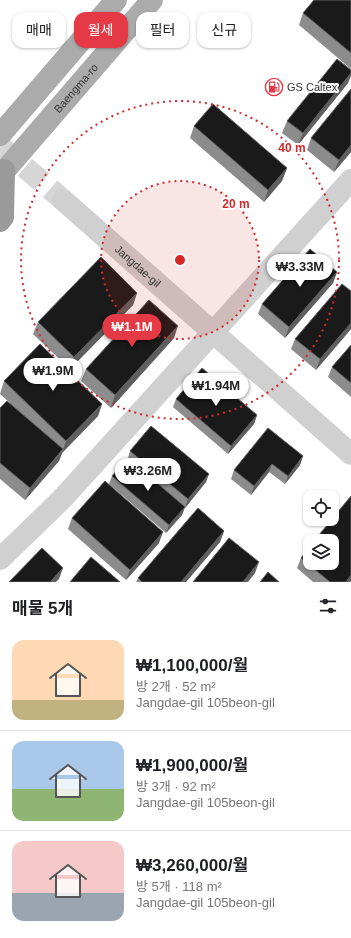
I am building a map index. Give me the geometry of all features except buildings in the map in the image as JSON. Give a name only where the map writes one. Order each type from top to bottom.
[{"type":"highway","points":[[0,220],[3,217],[2,173]]},
{"type":"main road","points":[[0,135],[116,0]]},
{"type":"main road","name":"Baengma-ro","points":[[2,173],[152,0]]},
{"type":"street","points":[[0,559],[62,498],[351,180]]},
{"type":"street","name":"Jangdae-gil","points":[[63,200],[351,454]]},
{"type":"tunnel","points":[[0,146],[63,200]]},
{"type":"place","name":"GS Caltex","points":[[274,87]]}]
